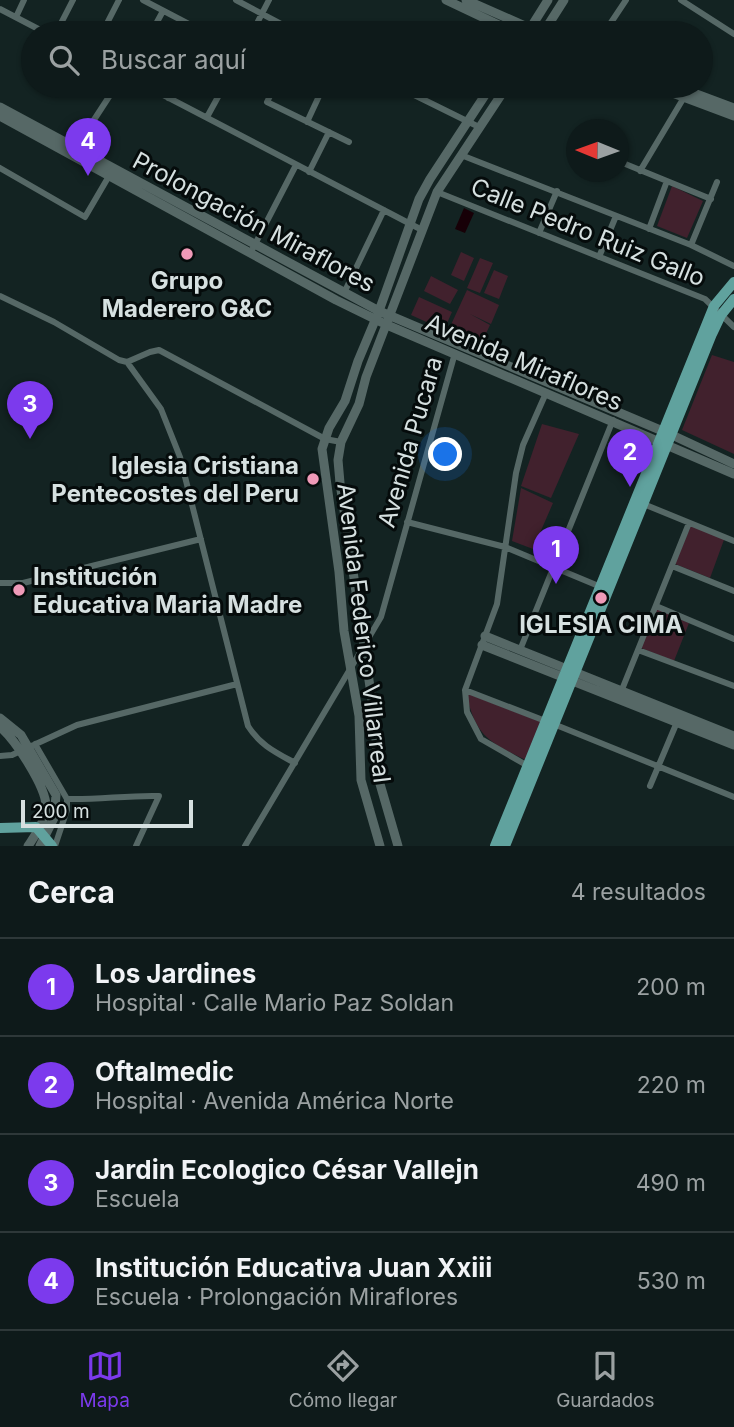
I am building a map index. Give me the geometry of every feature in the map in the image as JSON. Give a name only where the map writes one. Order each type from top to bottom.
[{"type":"main road","points":[[446,0],[468,5],[505,21]]},
{"type":"main road","points":[[534,21],[548,0]]},
{"type":"main road","points":[[550,21],[564,0]]},
{"type":"main road","points":[[468,5],[495,21]]},
{"type":"main road","name":"Avenida Federico Villarreal","points":[[398,846],[378,777],[375,721],[338,460],[341,442],[359,404],[382,318],[425,188],[483,98]]},
{"type":"main road","name":"Avenida Federico Villarreal","points":[[380,846],[361,780],[359,716],[344,631],[339,572],[322,449],[345,401],[358,361],[382,318],[437,192],[499,98]]},
{"type":"main road","points":[[694,98],[734,116]]},
{"type":"main road","points":[[699,98],[734,108]]},
{"type":"main road","name":"Prolongación Miraflores","points":[[0,107],[74,151],[253,248],[336,300],[382,318]]},
{"type":"main road","name":"Prolongación Miraflores","points":[[0,116],[74,151],[109,176],[344,293],[382,318]]},
{"type":"main road","points":[[505,846],[550,723],[666,438],[713,306],[734,282]]},
{"type":"main road","points":[[666,438],[721,315],[734,299]]},
{"type":"main road","name":"Avenida Miraflores","points":[[382,318],[733,469]]},
{"type":"main road","points":[[570,676],[601,587],[640,503]]},
{"type":"main road","points":[[483,640],[570,676],[622,690],[734,745]]},
{"type":"main road","points":[[483,640],[520,650],[618,700],[734,736]]},
{"type":"main road","points":[[0,718],[21,735],[56,795],[48,844]]},
{"type":"main road","points":[[495,846],[528,766],[550,723]]},
{"type":"main road","points":[[0,727],[17,743],[28,747]]},
{"type":"main road","points":[[28,747],[45,800],[44,816],[28,846]]},
{"type":"main road","points":[[0,828],[32,826],[38,829],[48,844]]},
{"type":"street","points":[[16,17],[24,0]]},
{"type":"street","points":[[63,21],[74,0]]},
{"type":"street","points":[[108,21],[119,0]]},
{"type":"street","points":[[143,0],[182,21]]},
{"type":"street","points":[[236,0],[276,21]]},
{"type":"street","points":[[258,21],[269,0]]},
{"type":"street","points":[[612,21],[626,0]]},
{"type":"street","points":[[681,0],[734,34]]},
{"type":"street","points":[[0,9],[24,21]]},
{"type":"street","points":[[158,21],[163,11]]},
{"type":"street","points":[[74,151],[108,98]]},
{"type":"street","points":[[207,117],[217,98]]},
{"type":"street","points":[[269,98],[267,102],[349,142]]},
{"type":"street","points":[[307,122],[318,98]]},
{"type":"street","points":[[420,98],[479,127]]},
{"type":"street","points":[[640,171],[683,98]]},
{"type":"street","points":[[169,99],[422,230]]},
{"type":"street","points":[[309,172],[329,132]]},
{"type":"street","points":[[461,155],[691,245],[734,266]]},
{"type":"street","points":[[253,248],[296,165]]},
{"type":"street","points":[[629,166],[711,199]]},
{"type":"street","points":[[0,167],[85,217],[109,176]]},
{"type":"street","points":[[649,229],[667,181]]},
{"type":"street","points":[[691,245],[718,182]]},
{"type":"street","points":[[539,233],[557,191]]},
{"type":"street","name":"Calle Pedro Ruiz Gallo","points":[[437,192],[705,299],[734,327]]},
{"type":"street","points":[[344,293],[384,210]]},
{"type":"street","points":[[599,257],[616,216]]},
{"type":"street","points":[[0,296],[127,362],[161,409],[180,457],[248,726],[266,747],[295,763]]},
{"type":"street","name":"Avenida Pucara","points":[[245,846],[380,617],[456,349]]},
{"type":"street","points":[[127,362],[159,350],[325,439],[341,442]]},
{"type":"street","points":[[528,766],[481,739],[467,712],[465,690],[497,604],[516,473],[523,445],[544,388]]},
{"type":"street","points":[[520,650],[614,416]]},
{"type":"street","points":[[640,503],[734,541]]},
{"type":"street","points":[[407,522],[505,547],[601,587]]},
{"type":"street","points":[[618,700],[689,523]]},
{"type":"street","points":[[0,583],[23,583],[201,540]]},
{"type":"street","points":[[672,566],[734,591]]},
{"type":"street","points":[[656,606],[734,639]]},
{"type":"street","points":[[638,650],[734,686]]},
{"type":"street","points":[[0,756],[12,755],[77,725],[237,684]]},
{"type":"street","points":[[465,690],[734,797]]},
{"type":"street","points":[[650,786],[678,718]]},
{"type":"street","points":[[28,747],[67,799],[67,810],[48,844]]},
{"type":"street","points":[[67,799],[159,796],[136,846]]},
{"type":"shaded area","points":[[672,186],[703,201],[687,238],[657,226]]},
{"type":"shaded area","points":[[464,208],[474,213],[465,233],[455,229]]},
{"type":"shaded area","points":[[461,252],[474,258],[464,281],[451,275]]},
{"type":"shaded area","points":[[480,258],[493,263],[480,293],[467,288]]},
{"type":"shaded area","points":[[494,270],[508,276],[499,299],[484,293]]},
{"type":"shaded area","points":[[431,276],[458,290],[450,304],[424,291]]},
{"type":"shaded area","points":[[467,290],[499,305],[491,324],[470,314],[490,325],[481,344],[449,329]]},
{"type":"shaded area","points":[[419,297],[452,312],[444,330],[411,315]]},
{"type":"shaded area","points":[[712,355],[734,362],[734,454],[682,430]]},
{"type":"shaded area","points":[[542,424],[579,434],[551,498],[521,486]]},
{"type":"shaded area","points":[[521,488],[553,503],[533,549],[512,541]]},
{"type":"shaded area","points":[[692,523],[725,537],[710,578],[675,564]]},
{"type":"shaded area","points":[[657,609],[689,623],[674,661],[641,648]]},
{"type":"shaded area","points":[[466,693],[541,722],[526,760],[485,736],[474,719]]},
{"type":"place","name":"Institución Educativa Juan Xxiii","points":[[88,176]]},
{"type":"place","name":"Grupo Maderero G&C","points":[[187,254]]},
{"type":"place","name":"Jardin Ecologico César Vallejn","points":[[30,439]]},
{"type":"place","name":"Iglesia Cristiana Pentecostes del Peru","points":[[313,479]]},
{"type":"place","name":"Oftalmedic","points":[[630,487]]},
{"type":"place","name":"Los Jardines","points":[[556,584]]},
{"type":"place","name":"Institución Educativa Maria Madre","points":[[19,590]]},
{"type":"place","name":"IGLESIA CIMA","points":[[601,598]]}]
